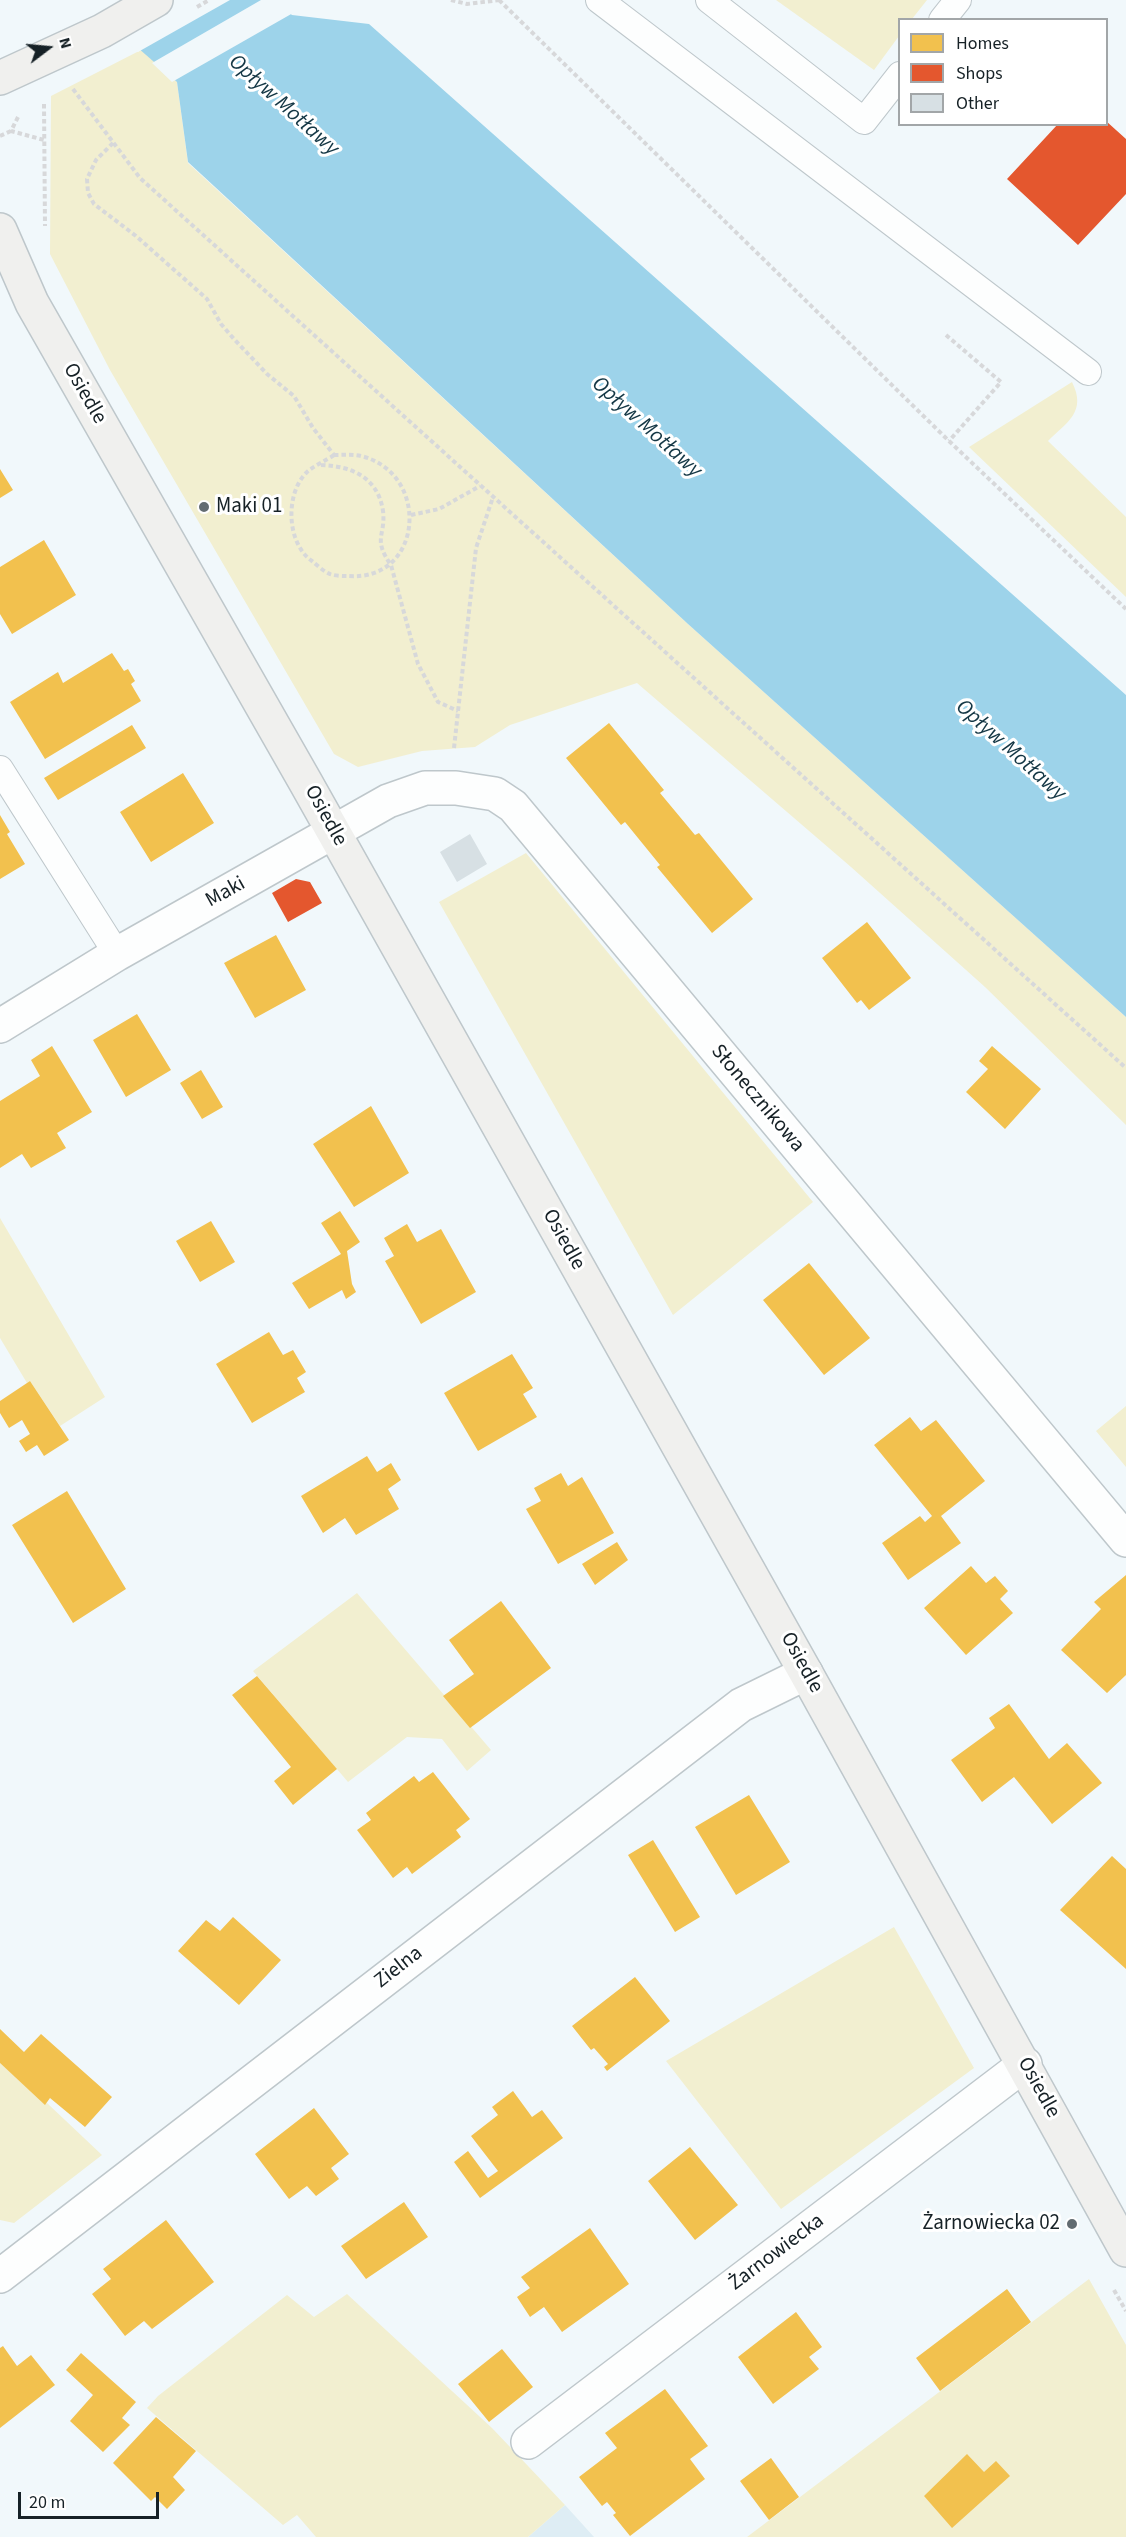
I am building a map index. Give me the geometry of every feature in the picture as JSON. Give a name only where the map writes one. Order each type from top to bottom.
[{"type":"street","points":[[0,78],[102,31],[156,0]]},
{"type":"street","name":"Osiedle","points":[[0,230],[9,254],[38,313],[164,531],[806,1673],[1025,2064],[1126,2250]]},
{"type":"street","name":"Słonecznikowa","points":[[334,833],[388,801],[425,788],[456,788],[495,795],[513,806],[1126,1539]]},
{"type":"street","name":"Maki","points":[[0,1026],[117,954],[334,833]]},
{"type":"street","name":"Zielna","points":[[4,2267],[741,1705],[806,1673]]},
{"type":"street","name":"Żarnowiecka","points":[[528,2442],[1025,2064]]},
{"type":"lane","points":[[599,0],[1088,372]]},
{"type":"lane","points":[[709,0],[864,121],[898,78]]},
{"type":"lane","points":[[944,18],[958,0]]},
{"type":"lane","points":[[0,769],[117,954]]},
{"type":"path","points":[[451,0],[467,4],[500,0],[949,441],[1126,609]]},
{"type":"path","points":[[72,87],[140,178],[1126,1068]]},
{"type":"path","points":[[0,136],[11,131],[22,111]]},
{"type":"path","points":[[11,131],[44,140]]},
{"type":"path","points":[[113,143],[96,160],[87,179],[88,193],[94,204],[136,236],[207,299],[221,324],[234,339],[267,374],[294,396],[313,428],[334,455]]},
{"type":"path","points":[[946,335],[1001,382],[949,441]]},
{"type":"path","points":[[334,455],[361,456],[386,467],[404,488],[411,515],[406,542],[391,565],[363,577],[331,575],[306,557],[291,529],[292,498],[307,471],[334,455]]},
{"type":"path","points":[[320,465],[342,466],[362,475],[376,492],[383,512],[380,532],[381,552],[391,565],[418,664],[438,702],[458,711]]},
{"type":"path","points":[[411,515],[439,509],[480,486]]},
{"type":"path","points":[[452,757],[476,548],[493,497]]},
{"type":"shaded area","points":[[776,0],[927,0],[913,18],[898,18],[898,37],[874,70]]},
{"type":"shaded area","points":[[141,50],[177,82],[188,163],[688,624],[1126,1017],[1126,1125],[985,987],[851,867],[637,683],[510,725],[475,747],[422,751],[358,767],[334,754],[110,370],[50,254],[51,96]]},
{"type":"shaded area","points":[[1072,382],[1076,392],[1076,409],[1068,422],[1048,441],[1126,517],[1126,597],[969,447]]},
{"type":"shaded area","points":[[526,853],[813,1202],[673,1315],[439,902]]},
{"type":"shaded area","points":[[0,1218],[105,1397],[60,1426],[30,1381],[27,1383],[0,1338]]},
{"type":"shaded area","points":[[1126,1406],[1126,1467],[1096,1431]]},
{"type":"shaded area","points":[[357,1593],[491,1750],[467,1771],[442,1739],[407,1737],[348,1782],[253,1671]]},
{"type":"shaded area","points":[[894,1927],[974,2068],[781,2209],[666,2061]]},
{"type":"shaded area","points":[[0,2063],[102,2155],[14,2223],[0,2220]]},
{"type":"shaded area","points":[[1089,2279],[1126,2345],[1126,2537],[747,2537]]},
{"type":"shaded area","points":[[347,2294],[492,2428],[565,2505],[528,2537],[316,2537],[297,2515],[283,2525],[147,2408],[158,2396],[287,2295],[314,2317]]},
{"type":"shaded area","points":[[565,2505],[594,2537],[528,2537]]},
{"type":"water","name":"Opływ Motławy","points":[[83,0],[274,0],[292,15],[369,24],[1126,695],[1126,1017],[688,624],[188,162],[177,82]]},
{"type":"pier","points":[[80,0],[230,0],[138,52]]},
{"type":"pier","points":[[261,0],[279,0],[293,13],[172,82],[152,63]]},
{"type":"building: Homes","points":[[0,469],[13,490],[0,498]]},
{"type":"building: Homes","points":[[44,540],[76,595],[12,634],[0,614],[0,567]]},
{"type":"building: Homes","points":[[112,653],[124,671],[128,669],[135,681],[131,684],[141,701],[45,759],[10,702],[58,672],[63,683]]},
{"type":"building: Homes","points":[[609,723],[664,790],[660,793],[695,835],[699,833],[753,899],[712,933],[657,867],[660,865],[625,822],[621,825],[566,758]]},
{"type":"building: Homes","points":[[132,725],[146,748],[58,800],[44,778]]},
{"type":"building: Homes","points":[[183,773],[214,823],[151,862],[120,812]]},
{"type":"building: Homes","points":[[0,815],[10,832],[7,834],[25,864],[0,879]]},
{"type":"building: Homes","points":[[867,922],[911,978],[869,1010],[861,1000],[857,1003],[822,958]]},
{"type":"building: Homes","points":[[276,935],[306,990],[255,1018],[224,963]]},
{"type":"building: Homes","points":[[137,1014],[171,1070],[126,1097],[93,1040]]},
{"type":"building: Homes","points":[[52,1046],[92,1112],[57,1133],[66,1148],[31,1168],[22,1154],[0,1168],[0,1101],[40,1076],[31,1060]]},
{"type":"building: Homes","points":[[992,1046],[1041,1089],[1005,1129],[966,1092],[988,1069],[979,1061]]},
{"type":"building: Homes","points":[[201,1070],[223,1107],[202,1119],[180,1083]]},
{"type":"building: Homes","points":[[371,1106],[409,1173],[354,1207],[313,1144]]},
{"type":"building: Homes","points":[[340,1211],[360,1242],[347,1251],[352,1284],[356,1292],[346,1299],[342,1290],[309,1309],[292,1283],[341,1254],[321,1223]]},
{"type":"building: Homes","points":[[211,1221],[235,1262],[200,1282],[176,1241]]},
{"type":"building: Homes","points":[[407,1224],[417,1242],[441,1229],[476,1292],[421,1324],[385,1261],[394,1256],[384,1238]]},
{"type":"building: Homes","points":[[809,1263],[870,1338],[824,1375],[763,1300]]},
{"type":"building: Homes","points":[[269,1332],[283,1355],[293,1350],[306,1372],[297,1378],[305,1392],[252,1423],[216,1364]]},
{"type":"building: Homes","points":[[512,1354],[533,1388],[523,1394],[537,1417],[478,1451],[444,1393]]},
{"type":"building: Homes","points":[[30,1381],[69,1440],[44,1456],[37,1445],[26,1452],[19,1441],[30,1434],[22,1420],[9,1428],[0,1413],[0,1401]]},
{"type":"building: Homes","points":[[910,1417],[921,1431],[936,1420],[985,1481],[941,1516],[961,1543],[908,1580],[882,1543],[920,1516],[925,1522],[932,1516],[874,1445]]},
{"type":"building: Homes","points":[[367,1456],[377,1472],[391,1463],[401,1480],[388,1489],[399,1509],[356,1535],[345,1518],[323,1533],[301,1496]]},
{"type":"building: Homes","points":[[561,1473],[568,1486],[582,1477],[614,1533],[558,1564],[526,1509],[541,1501],[534,1488]]},
{"type":"building: Homes","points":[[67,1491],[126,1589],[73,1623],[12,1525]]},
{"type":"building: Homes","points":[[617,1542],[628,1560],[595,1585],[582,1564]]},
{"type":"building: Homes","points":[[971,1566],[986,1583],[995,1576],[1008,1591],[1000,1599],[1013,1613],[966,1655],[924,1608]]},
{"type":"building: Homes","points":[[1126,1575],[1126,1675],[1107,1693],[1061,1650],[1101,1609],[1094,1602]]},
{"type":"building: Homes","points":[[501,1601],[551,1668],[470,1728],[443,1696],[474,1674],[449,1640]]},
{"type":"building: Homes","points":[[257,1676],[337,1769],[293,1805],[274,1781],[291,1767],[232,1695]]},
{"type":"building: Homes","points":[[1009,1704],[1049,1759],[1067,1743],[1102,1783],[1052,1824],[1014,1777],[982,1802],[951,1760],[995,1728],[989,1718]]},
{"type":"building: Homes","points":[[433,1772],[470,1819],[456,1830],[461,1837],[412,1874],[407,1867],[393,1878],[357,1830],[371,1820],[366,1813],[414,1776],[419,1782]]},
{"type":"building: Homes","points":[[749,1795],[790,1862],[736,1895],[695,1827]]},
{"type":"building: Homes","points":[[653,1840],[700,1917],[675,1932],[628,1855]]},
{"type":"building: Homes","points":[[1112,1856],[1126,1869],[1126,1969],[1060,1910]]},
{"type":"building: Homes","points":[[233,1917],[281,1960],[239,2005],[178,1951],[206,1920],[220,1931]]},
{"type":"building: Homes","points":[[635,1977],[670,2021],[607,2071],[604,2067],[608,2064],[594,2048],[591,2050],[572,2026]]},
{"type":"building: Homes","points":[[0,2029],[24,2052],[41,2034],[112,2097],[85,2127],[50,2098],[45,2105],[0,2063]]},
{"type":"building: Homes","points":[[513,2091],[532,2117],[542,2110],[563,2138],[480,2198],[454,2162],[468,2151],[488,2178],[498,2171],[471,2136],[498,2115],[492,2107]]},
{"type":"building: Homes","points":[[314,2108],[349,2154],[331,2168],[339,2179],[316,2196],[307,2186],[289,2199],[255,2154]]},
{"type":"building: Homes","points":[[690,2147],[738,2205],[695,2240],[648,2181]]},
{"type":"building: Homes","points":[[404,2202],[428,2237],[366,2279],[341,2246]]},
{"type":"building: Homes","points":[[166,2220],[214,2282],[152,2329],[144,2321],[125,2336],[92,2294],[111,2279],[103,2269]]},
{"type":"building: Homes","points":[[590,2228],[629,2284],[562,2332],[544,2307],[530,2317],[517,2297],[530,2288],[521,2277]]},
{"type":"building: Homes","points":[[1007,2289],[1031,2322],[940,2391],[916,2358]]},
{"type":"building: Homes","points":[[796,2312],[822,2347],[809,2357],[819,2369],[773,2404],[738,2357]]},
{"type":"building: Homes","points":[[3,2346],[17,2366],[31,2355],[55,2385],[0,2428],[0,2348]]},
{"type":"building: Homes","points":[[502,2349],[533,2387],[489,2422],[458,2384]]},
{"type":"building: Homes","points":[[81,2353],[136,2402],[122,2418],[130,2425],[103,2452],[70,2421],[93,2395],[66,2370]]},
{"type":"building: Homes","points":[[665,2389],[708,2446],[690,2459],[705,2479],[630,2536],[613,2515],[616,2513],[607,2502],[602,2506],[579,2477],[617,2448],[605,2433]]},
{"type":"building: Homes","points":[[156,2417],[196,2451],[173,2477],[185,2490],[167,2509],[155,2497],[151,2501],[113,2463]]},
{"type":"building: Homes","points":[[967,2454],[984,2472],[996,2461],[1010,2476],[952,2528],[924,2496]]},
{"type":"building: Homes","points":[[771,2458],[799,2497],[769,2520],[740,2481]]},
{"type":"building: Shops","points":[[1108,123],[1126,139],[1126,194],[1078,245],[1007,179],[1056,126],[1108,126]]},
{"type":"building: Shops","points":[[296,879],[310,882],[322,903],[288,922],[272,893]]},
{"type":"building: Other","points":[[470,834],[487,864],[457,882],[440,852]]},
{"type":"place","name":"Maki 01","points":[[204,507]]},
{"type":"place","name":"Żarnowiecka 02","points":[[1072,2224]]}]
